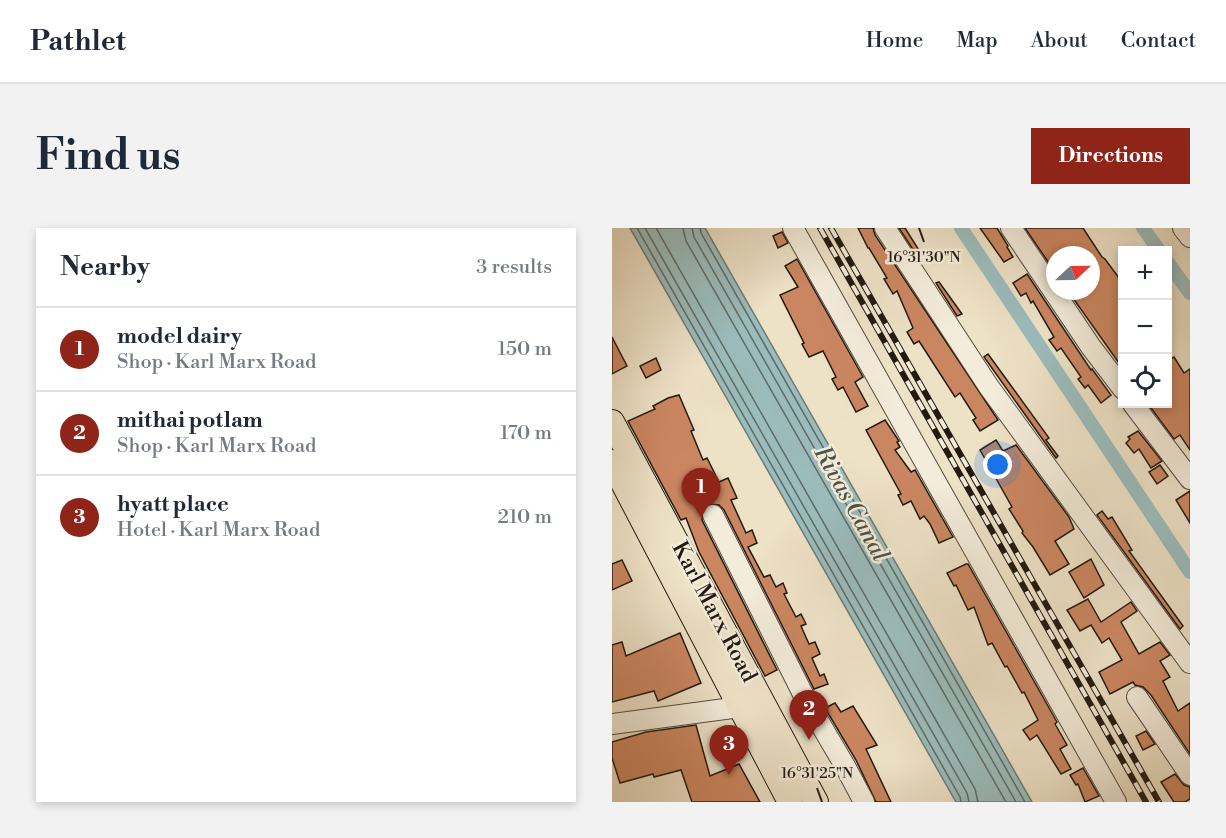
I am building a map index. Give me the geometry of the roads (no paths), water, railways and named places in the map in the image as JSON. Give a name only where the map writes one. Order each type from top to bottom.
[{"type":"main road","name":"Karl Marx Road","points":[[612,422],[709,625],[740,706],[790,802]]},
{"type":"main road","name":"Karl Marx Road","points":[[613,467],[816,802]]},
{"type":"street","points":[[793,228],[1116,802]]},
{"type":"street","points":[[885,228],[989,387],[1190,663]]},
{"type":"street","points":[[1011,228],[1118,384]]},
{"type":"street","points":[[1136,408],[1190,479]]},
{"type":"street","points":[[713,514],[805,698],[864,802]]},
{"type":"street","points":[[1137,697],[1190,775]]},
{"type":"street","points":[[612,724],[740,706]]},
{"type":"water","name":"Rivas Canal","points":[[630,228],[705,228],[1032,802],[956,802]]},
{"type":"waterway","points":[[961,228],[1190,572]]},
{"type":"waterway","points":[[1143,228],[1156,246]]},
{"type":"waterway","points":[[1172,268],[1190,293]]},
{"type":"railway","points":[[820,228],[1146,802]]},
{"type":"railway","points":[[831,228],[1159,802]]},
{"type":"place","name":"model dairy","points":[[701,518]]},
{"type":"place","name":"mithai potlam","points":[[809,740]]},
{"type":"place","name":"hyatt place","points":[[729,775]]}]
